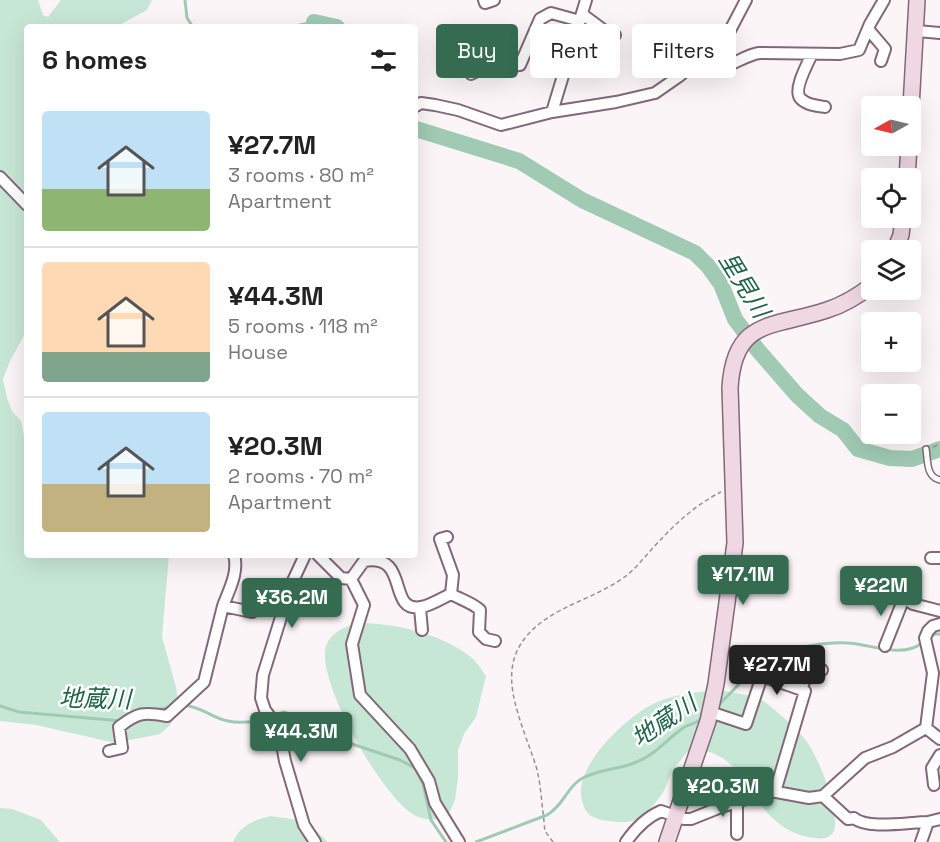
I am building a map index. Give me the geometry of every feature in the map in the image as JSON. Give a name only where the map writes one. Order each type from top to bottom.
[{"type":"street","points":[[484,0],[485,3],[494,0]]},
{"type":"street","points":[[579,24],[586,0]]},
{"type":"street","points":[[733,24],[746,0]]},
{"type":"street","points":[[736,62],[747,55],[759,53],[840,54],[859,50],[884,0]]},
{"type":"street","points":[[912,96],[917,0]]},
{"type":"street","points":[[538,24],[540,19],[551,13],[581,18],[592,24]]},
{"type":"street","points":[[868,30],[885,49],[881,61]]},
{"type":"street","points":[[917,31],[940,33]]},
{"type":"street","points":[[518,65],[530,42]]},
{"type":"street","points":[[812,54],[800,80],[799,96],[812,105],[825,107]]},
{"type":"street","points":[[552,112],[563,78]]},
{"type":"street","points":[[418,105],[421,103],[458,110],[501,125],[552,112],[655,93],[675,78]]},
{"type":"street","points":[[0,177],[24,202]]},
{"type":"street","points":[[667,842],[710,712],[716,684],[735,543],[731,366],[746,338],[759,329],[829,310],[861,293]]},
{"type":"street","points":[[447,537],[440,539],[453,575],[451,594]]},
{"type":"street","points":[[109,751],[123,748],[119,727],[131,717],[145,712],[167,716],[204,682],[223,606],[237,565],[235,558]]},
{"type":"street","points":[[304,558],[290,590],[263,675],[261,698],[265,710],[279,729],[285,761],[304,825],[315,842]]},
{"type":"street","points":[[321,558],[341,578],[351,579]]},
{"type":"street","points":[[351,579],[364,561],[374,559],[384,562],[393,570],[400,598],[409,605],[420,608],[451,594]]},
{"type":"street","points":[[351,579],[363,605],[352,644],[360,695],[410,749],[429,781],[435,803],[459,842]]},
{"type":"street","points":[[888,588],[925,609],[940,612]]},
{"type":"street","points":[[223,606],[252,612],[290,590]]},
{"type":"street","points":[[451,594],[480,609],[479,632],[486,639],[495,641]]},
{"type":"street","points":[[885,646],[904,598]]},
{"type":"street","points":[[420,608],[422,630]]},
{"type":"street","points":[[926,728],[935,656],[925,638],[933,626],[940,624]]},
{"type":"street","points":[[801,690],[810,666],[822,670]]},
{"type":"street","points":[[710,712],[746,724],[762,676],[805,691],[803,713],[776,792]]},
{"type":"street","points":[[926,728],[940,739]]},
{"type":"street","points":[[626,842],[635,829],[651,815],[661,811],[684,819],[691,819],[771,791],[809,798],[823,796],[865,758],[893,747],[926,728]]},
{"type":"street","points":[[934,785],[932,768],[940,755]]},
{"type":"street","points":[[823,796],[848,819],[854,818],[860,823],[899,825],[940,819]]},
{"type":"street","points":[[737,802],[737,834]]},
{"type":"street","points":[[921,842],[928,822]]},
{"type":"lane","points":[[926,449],[930,474],[934,479],[940,480]]},
{"type":"path","points":[[553,842],[545,831],[535,764],[515,705],[513,658],[521,641],[534,627],[559,611],[606,589],[627,575],[675,525],[702,501],[732,486],[733,492]]},
{"type":"green space","points":[[0,0],[38,0],[43,15],[48,17],[61,0],[152,0],[147,10],[121,24],[24,24],[24,335],[3,379],[7,398],[12,411],[21,421],[24,436],[24,558],[169,558],[162,637],[176,687],[179,708],[170,725],[160,734],[115,743],[36,725],[0,721]]},
{"type":"green space","points":[[358,623],[401,627],[430,635],[471,657],[486,676],[476,717],[464,734],[458,750],[455,800],[447,818],[424,819],[402,806],[371,765],[341,711],[325,662],[326,646],[331,637],[339,631]]},
{"type":"green space","points":[[720,690],[760,699],[804,738],[821,769],[831,797],[835,822],[834,831],[830,836],[814,838],[782,826],[760,804],[731,765],[712,753],[702,751],[687,752],[673,770],[657,801],[635,820],[622,822],[603,820],[591,816],[586,810],[582,801],[581,788],[585,774],[602,747],[626,723],[657,702],[684,694]]},
{"type":"green space","points":[[0,808],[12,809],[41,820],[60,842],[0,842]]},
{"type":"green space","points":[[271,816],[306,821],[328,842],[233,842],[248,824]]},
{"type":"waterway","points":[[185,0],[187,18],[191,24]]},
{"type":"waterway","points":[[304,24],[314,22]]},
{"type":"waterway","name":"里見川","points":[[314,22],[323,24]]},
{"type":"waterway","name":"里見川","points":[[418,130],[519,161],[582,200],[695,253],[721,284],[735,319],[757,349],[797,395],[820,416],[843,430],[858,449],[890,458],[912,459],[940,449]]},
{"type":"waterway","name":"地蔵川","points":[[930,637],[940,634]]},
{"type":"waterway","name":"地蔵川","points":[[717,706],[751,671],[782,652],[839,643],[905,650],[922,643]]},
{"type":"waterway","name":"地蔵川","points":[[183,705],[196,708],[222,720],[235,722],[256,721],[284,712],[329,731],[343,741],[400,760],[415,768],[423,784],[431,820],[446,842]]},
{"type":"waterway","name":"地蔵川","points":[[0,706],[19,712],[122,721]]},
{"type":"waterway","name":"地蔵川","points":[[157,710],[171,707]]},
{"type":"waterway","name":"地蔵川","points":[[476,842],[547,815],[558,806],[576,782],[594,773],[641,760],[683,728],[702,718]]}]
